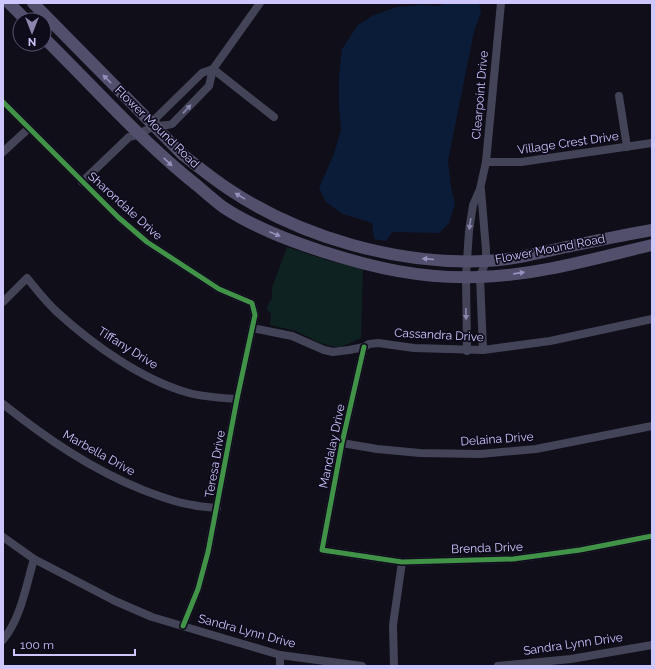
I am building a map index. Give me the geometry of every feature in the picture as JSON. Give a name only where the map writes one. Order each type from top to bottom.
[{"type":"main road","points":[[9,3],[18,12]]},
{"type":"main road","name":"Flower Mound Road","points":[[32,3],[182,154],[231,191],[278,217],[312,232],[360,248],[408,257],[486,261],[523,257],[652,230]]},
{"type":"main road","name":"Flower Mound Road","points":[[52,46],[140,135],[175,168],[224,207],[259,227],[292,241],[350,260],[387,270],[410,274],[466,277],[480,277],[539,270],[652,245]]},
{"type":"street","points":[[82,182],[129,137],[140,135],[154,126],[164,127],[172,124],[208,86],[213,69],[260,3]]},
{"type":"street","name":"Clearpoint Drive","points":[[467,351],[466,277],[469,231],[473,205],[480,189],[486,162],[492,84],[500,23],[501,3]]},
{"type":"street","points":[[154,126],[156,118],[202,73],[213,69]]},
{"type":"street","points":[[213,69],[274,117]]},
{"type":"street","points":[[619,96],[627,147]]},
{"type":"street","name":"Sharondale Drive","points":[[3,102],[82,182],[118,217],[147,242],[219,289],[252,303]]},
{"type":"street","points":[[3,152],[29,128]]},
{"type":"street","name":"Village Crest Drive","points":[[486,162],[521,162],[652,143]]},
{"type":"street","name":"Clearpoint Drive","points":[[480,189],[486,250],[486,261],[480,277],[483,350]]},
{"type":"street","name":"Tiffany Drive","points":[[3,302],[26,278],[56,312],[89,339],[132,368],[163,384],[189,393],[237,399]]},
{"type":"street","name":"Teresa Drive","points":[[183,626],[198,589],[218,508],[237,399],[252,328],[254,315],[252,303]]},
{"type":"street","name":"Cassandra Drive","points":[[252,328],[292,336],[324,350],[333,352],[378,343],[414,348],[467,351],[543,342],[652,319]]},
{"type":"street","name":"Mandalay Drive","points":[[322,550],[342,443],[364,347]]},
{"type":"street","name":"Marbella Drive","points":[[3,404],[30,425],[75,456],[116,479],[165,498],[192,505],[218,508]]},
{"type":"street","name":"Delaina Drive","points":[[342,443],[377,449],[420,453],[480,454],[536,449],[652,426]]},
{"type":"street","name":"Brenda Drive","points":[[322,550],[402,562],[513,559],[580,550],[652,536]]},
{"type":"street","name":"Sandra Lynn Drive","points":[[3,537],[34,560],[115,601],[152,617],[280,655],[362,666]]},
{"type":"street","points":[[3,640],[10,631],[17,615],[34,560]]},
{"type":"street","points":[[394,666],[393,625],[402,562]]},
{"type":"street","name":"Sandra Lynn Drive","points":[[498,666],[571,659],[652,645]]},
{"type":"street","points":[[280,655],[280,666]]},
{"type":"green space","points":[[287,247],[330,261],[363,269],[361,338],[339,348],[320,343],[296,331],[270,325],[271,313],[267,310],[268,304],[272,299],[272,288]]},
{"type":"water","points":[[449,3],[479,3],[481,12],[474,32],[448,161],[451,187],[455,204],[449,223],[439,233],[392,232],[386,241],[374,239],[372,223],[343,214],[326,202],[319,188],[334,154],[341,130],[339,77],[342,49],[358,25],[372,16],[396,7],[421,5],[437,6]]},
{"type":"cycle path","points":[[3,102],[118,217],[147,242],[219,289],[252,303],[255,315],[237,399],[208,552],[198,589],[183,626]]},
{"type":"cycle path","points":[[364,347],[342,443],[322,550],[402,562],[513,559],[580,550],[652,536]]}]
